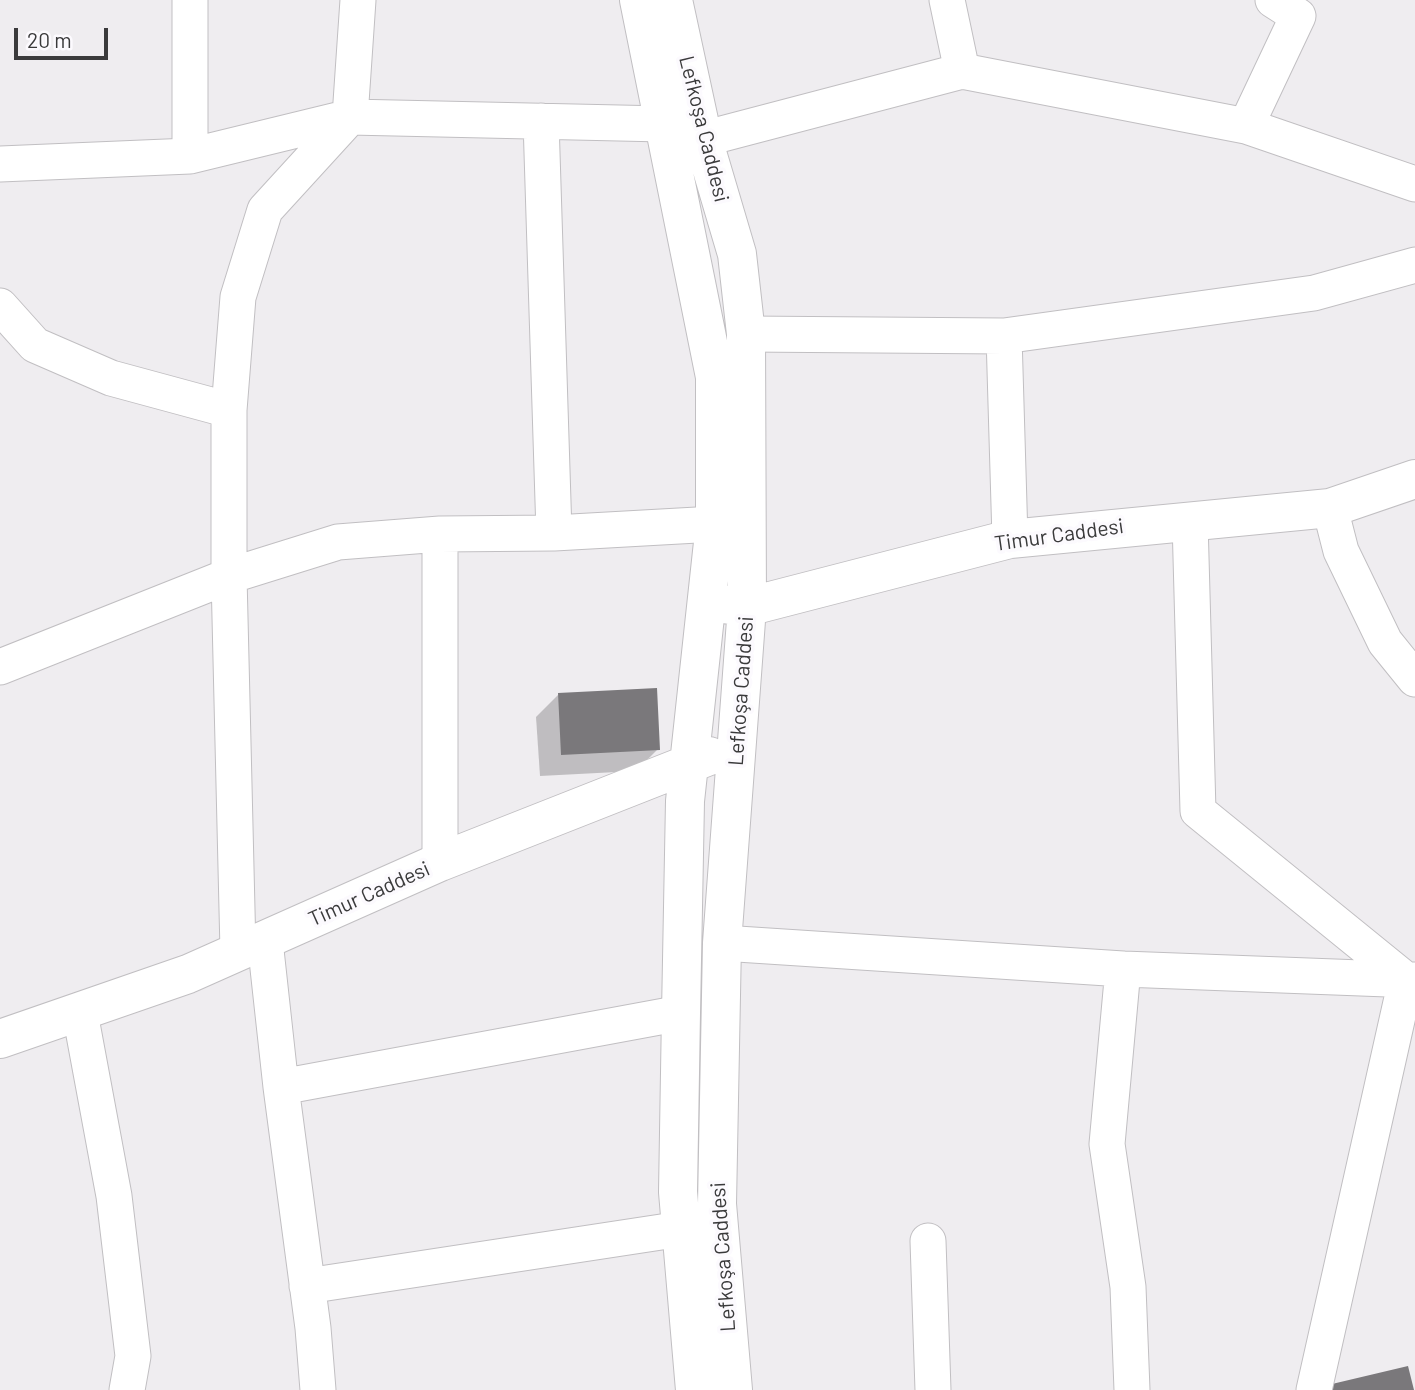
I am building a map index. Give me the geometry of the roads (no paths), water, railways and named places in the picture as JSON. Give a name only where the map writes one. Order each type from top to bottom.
[{"type":"street","points":[[190,0],[190,156]]},
{"type":"street","points":[[318,1390],[281,1087],[251,946],[229,576],[229,410],[238,298],[265,210],[350,117],[358,0]]},
{"type":"street","points":[[639,0],[715,377],[715,524],[685,801],[678,1192],[695,1390]]},
{"type":"street","name":"Lefkoşa Caddesi","points":[[673,0],[703,139],[737,254],[746,334],[747,607],[722,943],[717,1204],[733,1390]]},
{"type":"street","points":[[947,0],[962,71]]},
{"type":"street","points":[[1246,126],[1293,5]]},
{"type":"street","points":[[703,139],[962,71],[1246,126],[1415,184]]},
{"type":"street","points":[[0,164],[190,156],[350,117],[664,124]]},
{"type":"street","points":[[541,121],[554,533]]},
{"type":"street","points":[[746,334],[1004,336],[1314,293],[1415,265]]},
{"type":"street","points":[[0,306],[35,345],[111,378],[229,410]]},
{"type":"street","points":[[1004,336],[1010,538]]},
{"type":"street","name":"Timur Caddesi","points":[[706,601],[747,607],[1010,538],[1330,508],[1415,479]]},
{"type":"street","points":[[1330,508],[1341,551],[1385,642],[1415,679]]},
{"type":"street","points":[[1190,521],[1198,811],[1411,980]]},
{"type":"street","points":[[0,667],[229,576],[338,542],[440,534],[554,533],[715,524]]},
{"type":"street","points":[[440,534],[440,862]]},
{"type":"street","name":"Timur Caddesi","points":[[0,1039],[188,974],[440,862],[737,746]]},
{"type":"street","points":[[722,943],[1123,969],[1411,980]]},
{"type":"street","points":[[1123,969],[1107,1144],[1128,1287],[1132,1390]]},
{"type":"street","points":[[1314,1390],[1411,980]]},
{"type":"street","points":[[80,1013],[114,1196],[133,1356],[127,1390]]},
{"type":"street","points":[[281,1087],[681,1013]]},
{"type":"street","points":[[307,1286],[681,1229]]},
{"type":"street","points":[[928,1241],[933,1390]]}]
